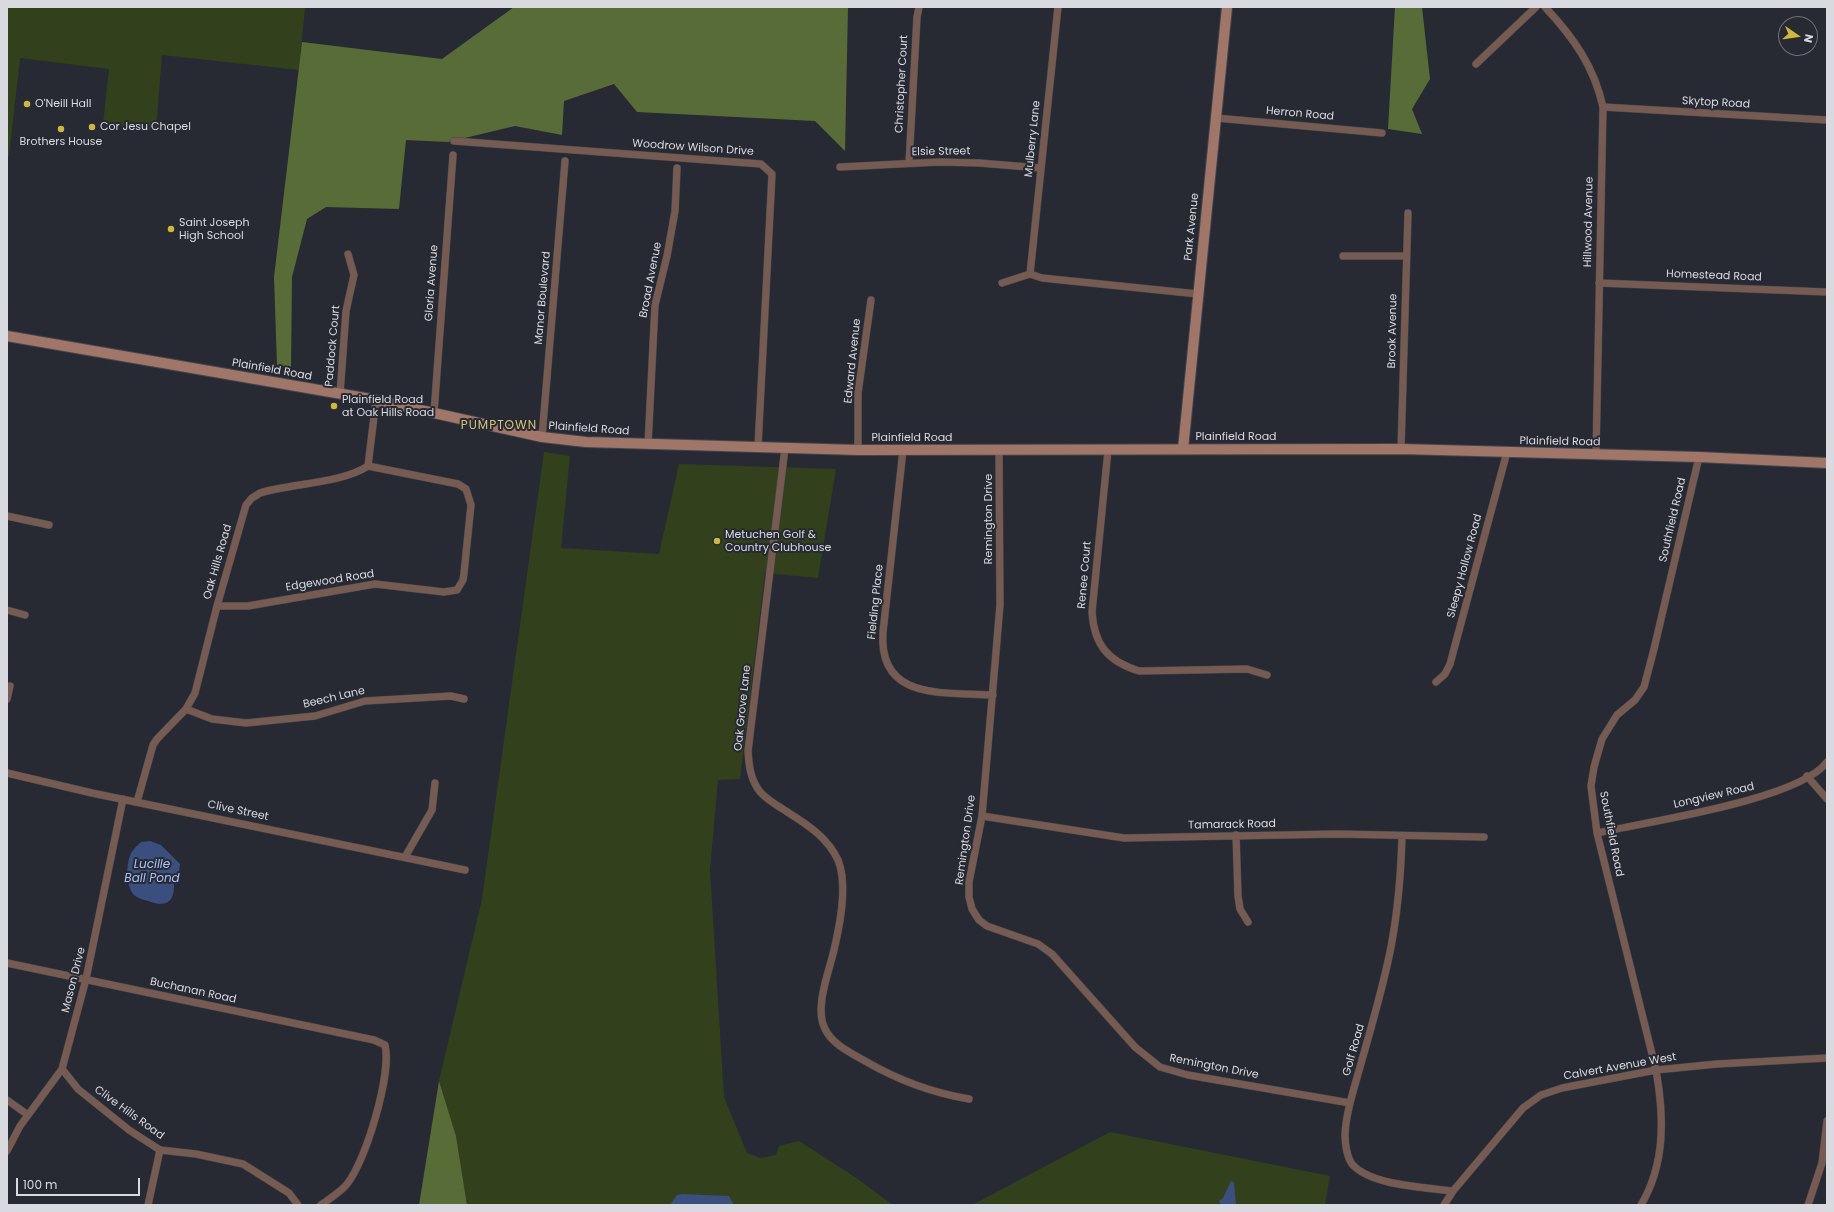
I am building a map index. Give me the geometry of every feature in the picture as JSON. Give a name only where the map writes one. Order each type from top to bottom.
[{"type":"street","name":"Christopher Court","points":[[909,163],[917,17],[919,7]]},
{"type":"street","name":"Mulberry Lane","points":[[1030,274],[1058,7]]},
{"type":"street","name":"Park Avenue","points":[[1183,449],[1227,7]]},
{"type":"street","points":[[1476,64],[1536,7]]},
{"type":"street","name":"Hillwood Avenue","points":[[1545,7],[1574,40],[1584,56],[1595,78],[1603,107],[1596,455]]},
{"type":"street","name":"Skytop Road","points":[[1603,107],[1827,120]]},
{"type":"street","name":"Herron Road","points":[[1216,118],[1382,133]]},
{"type":"street","name":"Woodrow Wilson Drive","points":[[454,141],[761,164],[772,174],[758,447]]},
{"type":"street","name":"Gloria Avenue","points":[[434,413],[453,155]]},
{"type":"street","name":"Manor Boulevard","points":[[542,437],[565,161]]},
{"type":"street","name":"Elsie Street","points":[[840,167],[909,163],[979,163],[1041,168]]},
{"type":"street","name":"Broad Avenue","points":[[648,445],[655,305],[667,256],[675,211],[677,168]]},
{"type":"street","name":"Brook Avenue","points":[[1401,449],[1408,213]]},
{"type":"street","name":"Paddock Court","points":[[340,394],[346,311],[354,275],[348,254]]},
{"type":"street","points":[[1343,256],[1406,256]]},
{"type":"street","points":[[1002,283],[1030,274],[1042,278],[1198,294]]},
{"type":"street","name":"Homestead Road","points":[[1599,283],[1827,292]]},
{"type":"street","name":"Edward Avenue","points":[[858,450],[858,393],[871,300]]},
{"type":"street","name":"Plainfield Road","points":[[7,336],[376,400],[542,437],[586,442],[858,450],[1401,449],[1699,457],[1827,463]]},
{"type":"street","points":[[368,466],[376,400]]},
{"type":"street","name":"Oak Grove Lane","points":[[785,448],[748,751],[749,769],[758,790],[770,801],[816,832],[826,841],[839,862],[842,873],[842,906],[821,1005],[822,1020],[825,1029],[841,1046],[878,1069],[949,1096],[969,1099]]},
{"type":"street","name":"Fielding Place","points":[[903,450],[883,632],[883,655],[893,673],[903,682],[914,688],[933,692],[993,695]]},
{"type":"street","name":"Remington Drive","points":[[1000,450],[1000,605],[982,816],[970,882],[969,897],[972,909],[979,920],[988,926],[1038,944],[1052,954],[1125,1036],[1148,1058],[1160,1067],[1174,1072],[1350,1103]]},
{"type":"street","name":"Renee Court","points":[[1108,450],[1092,612],[1095,636],[1100,645],[1116,660],[1139,671],[1247,669],[1267,675]]},
{"type":"street","name":"Sleepy Hollow Road","points":[[1436,682],[1445,674],[1450,664],[1507,452]]},
{"type":"street","name":"Southfield Road","points":[[1641,1205],[1657,1163],[1660,1149],[1662,1105],[1656,1070],[1597,832],[1591,786],[1594,767],[1602,739],[1617,715],[1635,700],[1644,688],[1699,457]]},
{"type":"street","name":"Oak Hills Road","points":[[137,802],[153,745],[186,709],[195,693],[217,606],[246,505],[252,498],[270,490],[346,476],[360,471],[368,466]]},
{"type":"street","name":"Edgewood Road","points":[[217,606],[248,606],[375,584],[444,592],[457,590],[463,580],[464,574],[471,505],[466,490],[458,484],[368,466]]},
{"type":"street","points":[[7,516],[49,525]]},
{"type":"street","points":[[7,610],[25,615]]},
{"type":"street","points":[[7,699],[10,686]]},
{"type":"street","name":"Beech Lane","points":[[186,709],[212,719],[246,723],[315,716],[365,701],[451,696],[464,699]]},
{"type":"street","name":"Longview Road","points":[[1597,832],[1748,801],[1787,788],[1823,768],[1827,762]]},
{"type":"street","name":"Clive Street","points":[[7,773],[137,802],[465,870]]},
{"type":"street","points":[[1807,776],[1827,799]]},
{"type":"street","points":[[405,857],[432,810],[435,784]]},
{"type":"street","name":"Mason Drive","points":[[7,1151],[28,1115],[62,1069],[86,979],[123,799]]},
{"type":"street","name":"Tamarack Road","points":[[982,816],[1124,838],[1337,834],[1484,837]]},
{"type":"street","points":[[1236,835],[1238,896],[1240,908],[1248,922]]},
{"type":"street","name":"Golf Road","points":[[1402,836],[1400,880],[1391,948],[1381,992],[1350,1103],[1345,1136],[1347,1151],[1352,1163],[1362,1172],[1376,1179],[1453,1191]]},
{"type":"street","name":"Buchanan Road","points":[[7,963],[374,1040],[385,1045],[387,1053],[379,1102],[369,1140],[360,1164],[347,1184],[321,1205]]},
{"type":"street","name":"Calvert Avenue West","points":[[1444,1205],[1453,1191],[1523,1108],[1541,1095],[1562,1088],[1656,1070],[1717,1064],[1827,1058]]},
{"type":"street","name":"Clive Hills Road","points":[[62,1069],[78,1089],[129,1130],[160,1150],[196,1154],[243,1164],[289,1193],[298,1205]]},
{"type":"street","points":[[7,1100],[28,1115]]},
{"type":"street","points":[[1808,1205],[1822,1163],[1827,1121]]},
{"type":"street","points":[[148,1205],[160,1150]]},
{"type":"green space","points":[[7,7],[305,7],[299,70],[162,55],[156,130],[103,124],[109,69],[20,58],[9,156],[7,156]]},
{"type":"green space","points":[[514,7],[848,7],[845,151],[815,121],[637,112],[614,84],[564,101],[562,135],[515,126],[448,142],[406,140],[399,209],[326,207],[307,219],[292,277],[291,367],[277,365],[274,277],[302,42],[442,59]]},
{"type":"green space","points":[[1395,7],[1422,7],[1430,79],[1412,109],[1422,134],[1388,129]]},
{"type":"green space","points":[[544,452],[570,456],[561,548],[659,554],[679,464],[836,469],[818,578],[765,573],[740,779],[718,780],[710,870],[724,1097],[747,1153],[761,1158],[776,1155],[779,1146],[799,1141],[855,1177],[893,1205],[467,1205],[456,1136],[439,1081],[482,899]]},
{"type":"green space","points":[[439,1081],[456,1136],[467,1205],[419,1205]]},
{"type":"green space","points":[[1110,1132],[1330,1176],[1325,1205],[972,1205]]},
{"type":"water","name":"Lucille Ball Pond","points":[[150,841],[161,845],[180,864],[178,880],[174,882],[174,889],[171,899],[168,902],[160,904],[134,895],[129,887],[128,881],[128,865],[131,854],[141,842]]},
{"type":"water","points":[[1231,1181],[1234,1182],[1236,1205],[1221,1205],[1219,1201],[1223,1198]]},
{"type":"water","points":[[677,1195],[729,1196],[734,1205],[670,1205]]},
{"type":"place","name":"O'Neill Hall","points":[[27,104]]},
{"type":"place","name":"Cor Jesu Chapel","points":[[92,127]]},
{"type":"place","name":"Brothers House","points":[[61,129]]},
{"type":"place","name":"Saint Joseph High School","points":[[171,229]]},
{"type":"place","name":"Plainfield Road at Oak Hills Road","points":[[334,406]]},
{"type":"place","name":"Metuchen Golf & Country Clubhouse","points":[[717,541]]},
{"type":"district","name":"PUMPTOWN","points":[[499,426]]}]
